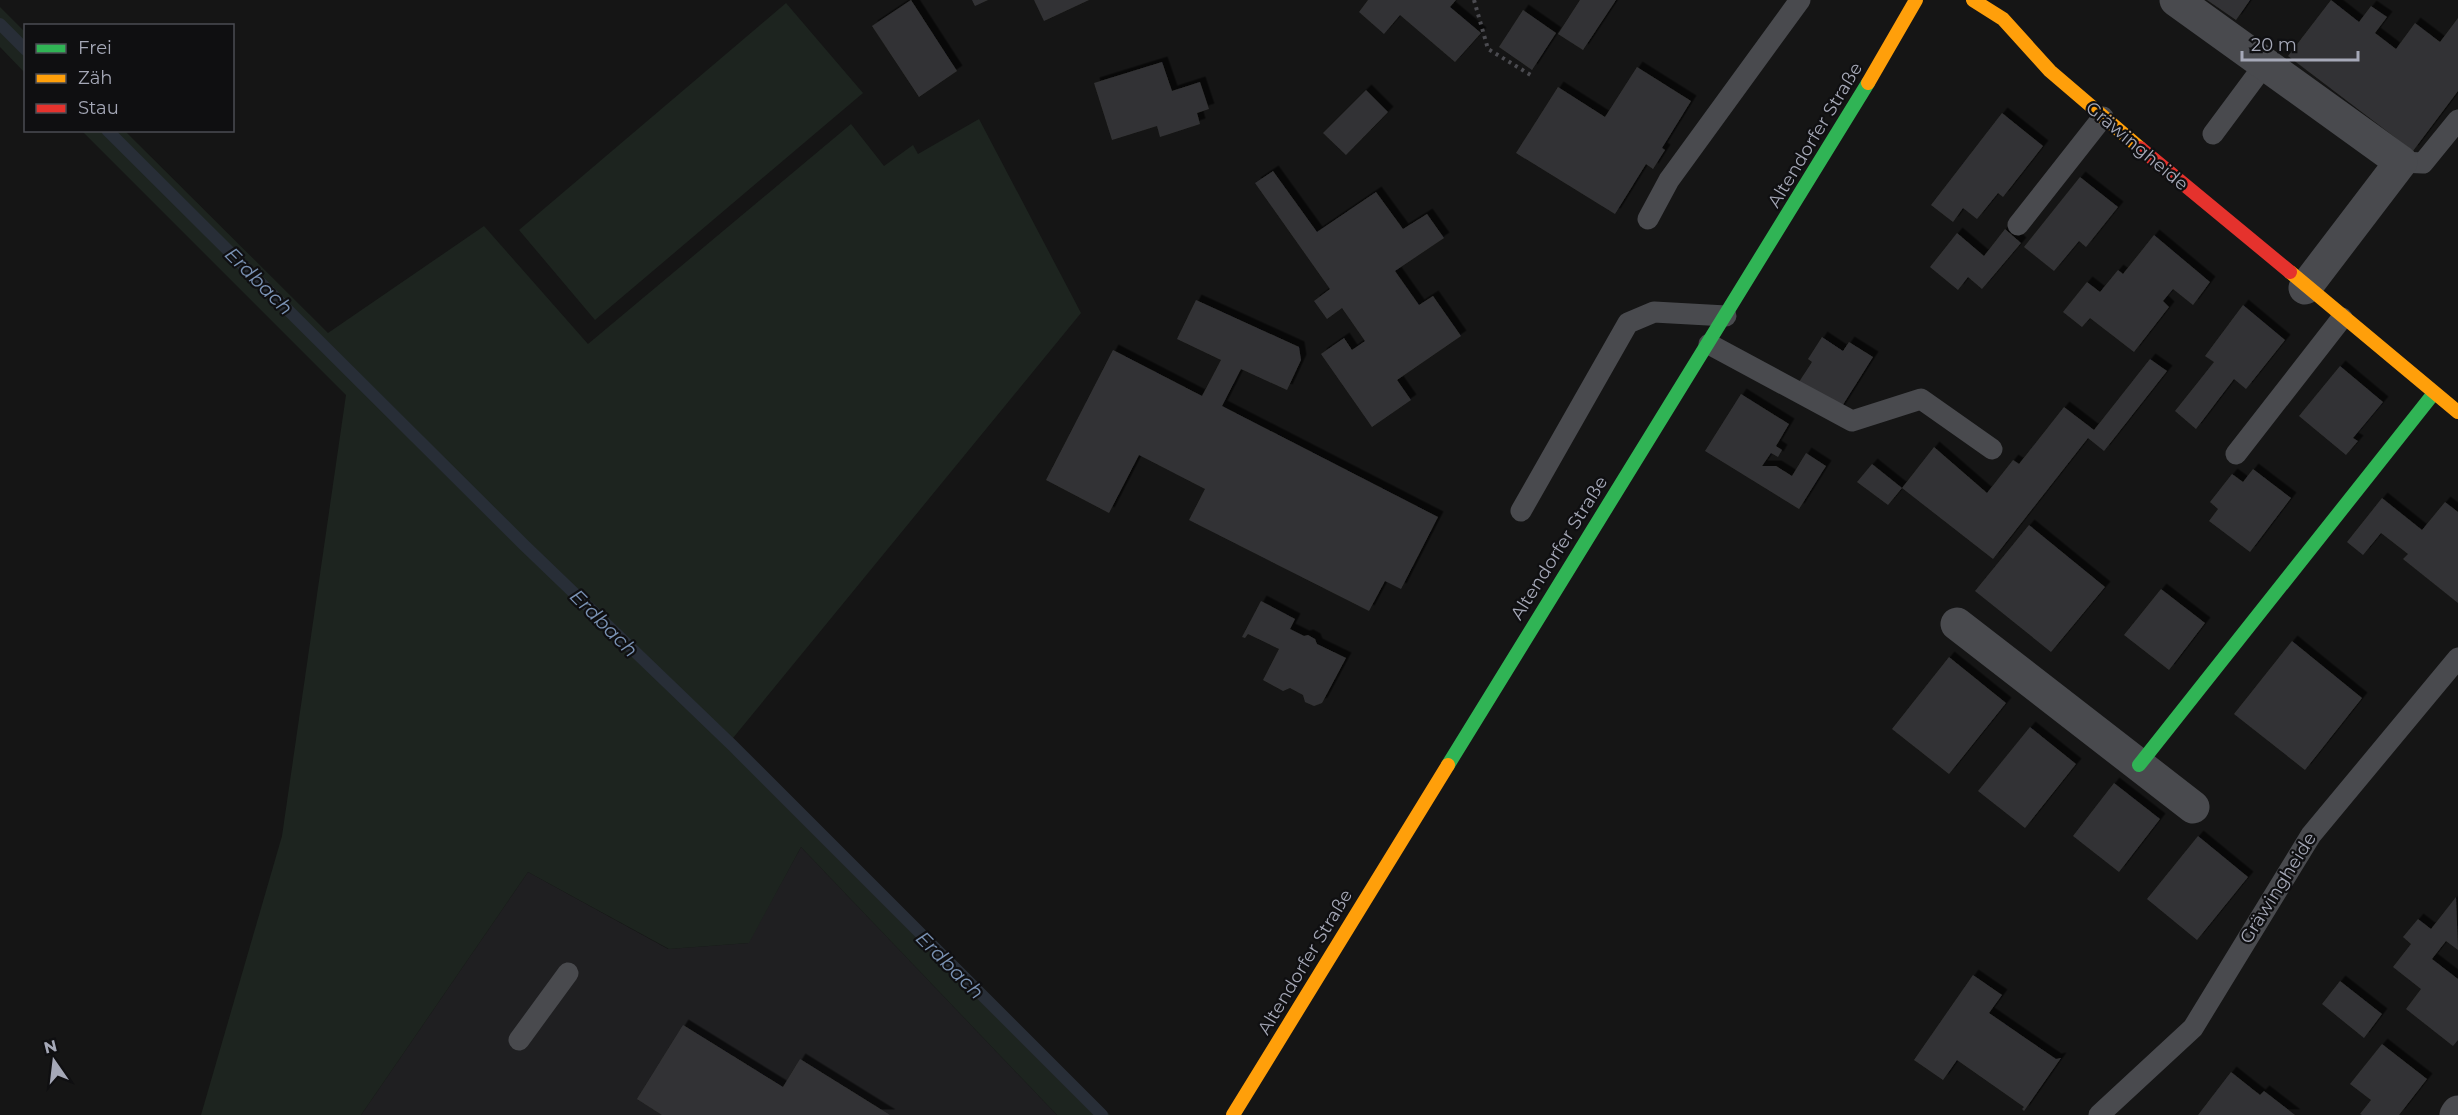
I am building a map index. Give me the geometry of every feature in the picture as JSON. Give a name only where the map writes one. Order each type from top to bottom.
[{"type":"street","name":"Altendorfer Straße","points":[[1233,1115],[1585,540],[1839,133],[1916,0]]},
{"type":"street","name":"Gräwingheide","points":[[1973,0],[2003,19],[2050,71],[2103,117],[2305,288],[2458,412]]},
{"type":"street","points":[[2176,0],[2401,162],[2305,288]]},
{"type":"street","points":[[2139,765],[2434,393]]},
{"type":"street","points":[[1957,624],[2193,807]]},
{"type":"lane","points":[[1648,219],[1669,180],[1800,0]]},
{"type":"lane","points":[[2213,134],[2265,64]]},
{"type":"lane","points":[[2018,225],[2103,117]]},
{"type":"lane","points":[[2401,162],[2423,163],[2458,120]]},
{"type":"lane","points":[[1521,511],[1628,323],[1654,312],[1726,316]]},
{"type":"lane","points":[[2236,454],[2342,318]]},
{"type":"lane","points":[[1709,344],[1852,421],[1921,399],[1992,449]]},
{"type":"lane","name":"Gräwingheide","points":[[2099,1115],[2193,1028],[2311,835],[2458,658]]},
{"type":"lane","points":[[519,1040],[568,973]]},
{"type":"path","points":[[1474,0],[1488,49],[1534,77]]},
{"type":"shaded area","points":[[786,3],[863,93],[595,320],[519,230]]},
{"type":"shaded area","points":[[0,7],[24,31],[24,72],[0,47]]},
{"type":"shaded area","points":[[979,119],[1081,313],[733,738],[1110,1115],[1057,1115],[801,847],[749,943],[669,949],[528,872],[361,1115],[201,1115],[282,836],[346,395],[83,132],[126,132],[328,333],[484,226],[588,344],[851,124],[884,166],[913,145],[918,154]]},
{"type":"shaded area","points":[[801,847],[1057,1115],[361,1115],[528,872],[668,949],[748,943]]},
{"type":"building","points":[[911,0],[957,71],[919,97],[872,26]]},
{"type":"building","points":[[972,0],[988,0],[975,6]]},
{"type":"building","points":[[1034,0],[1089,0],[1044,21]]},
{"type":"building","points":[[1368,0],[1456,0],[1450,7],[1481,33],[1455,62],[1400,15],[1384,34],[1359,12]]},
{"type":"building","points":[[1580,0],[1616,0],[1583,50],[1558,34]]},
{"type":"building","points":[[2207,0],[2250,0],[2236,20]]},
{"type":"building","points":[[2331,0],[2359,22],[2371,6],[2387,17],[2375,33],[2396,49],[2415,23],[2440,42],[2458,18],[2458,91],[2413,151],[2288,56]]},
{"type":"building","points":[[1523,10],[1556,33],[1532,70],[1499,47]]},
{"type":"building","points":[[1162,62],[1172,91],[1200,82],[1209,109],[1197,113],[1200,124],[1160,137],[1157,126],[1112,140],[1094,83]]},
{"type":"building","points":[[1637,67],[1691,101],[1662,148],[1665,150],[1653,169],[1646,164],[1615,214],[1516,153],[1558,87],[1605,117]]},
{"type":"building","points":[[1366,90],[1388,112],[1346,155],[1323,133]]},
{"type":"building","points":[[2002,113],[2043,146],[2003,197],[1998,193],[1977,219],[1963,208],[1953,222],[1931,205]]},
{"type":"building","points":[[1273,171],[1317,232],[1376,192],[1403,229],[1427,214],[1444,238],[1395,271],[1419,305],[1433,296],[1461,336],[1397,380],[1411,400],[1372,427],[1321,354],[1344,338],[1352,350],[1365,341],[1342,308],[1327,319],[1314,301],[1330,289],[1255,183]]},
{"type":"building","points":[[2080,177],[2118,207],[2086,247],[2079,241],[2054,271],[2024,247]]},
{"type":"building","points":[[2005,229],[2021,243],[1982,289],[1968,277],[1958,290],[1930,267],[1957,233],[1984,256]]},
{"type":"building","points":[[2154,235],[2210,282],[2193,305],[2173,289],[2163,301],[2169,307],[2134,352],[2090,318],[2082,327],[2063,312],[2087,282],[2100,292],[2118,270],[2123,274]]},
{"type":"building","points":[[1196,300],[1299,347],[1301,360],[1287,390],[1241,369],[1222,406],[1438,517],[1401,589],[1385,581],[1369,611],[1189,520],[1205,489],[1139,455],[1109,513],[1046,480],[1113,350],[1202,396],[1221,360],[1177,339]]},
{"type":"building","points":[[2243,305],[2285,340],[2246,389],[2234,379],[2196,429],[2175,411],[2214,362],[2205,356]]},
{"type":"building","points":[[1822,337],[1843,351],[1849,342],[1873,357],[1839,411],[1797,385],[1812,362],[1808,359]]},
{"type":"building","points":[[2150,359],[2167,371],[2104,451],[2088,438],[1993,559],[1902,488],[1934,447],[1987,493],[2013,460],[2019,464],[2064,407],[2094,430]]},
{"type":"building","points":[[2340,366],[2383,402],[2353,438],[2358,441],[2346,455],[2299,416]]},
{"type":"building","points":[[1741,394],[1789,424],[1776,446],[1782,450],[1778,457],[1771,453],[1762,466],[1776,466],[1792,476],[1806,453],[1826,466],[1799,509],[1705,451]]},
{"type":"building","points":[[1872,464],[1902,488],[1888,505],[1857,482]]},
{"type":"building","points":[[2253,469],[2291,498],[2250,552],[2209,521],[2218,509],[2210,502],[2232,474],[2243,482]]},
{"type":"building","points":[[2382,498],[2422,530],[2445,502],[2458,512],[2458,603],[2403,559],[2408,554],[2381,533],[2363,555],[2347,542]]},
{"type":"building","points":[[2029,525],[2105,587],[2051,652],[1975,591]]},
{"type":"building","points":[[2161,589],[2205,623],[2169,670],[2124,635]]},
{"type":"building","points":[[1261,601],[1295,619],[1290,629],[1304,636],[1308,635],[1315,639],[1317,644],[1346,658],[1322,703],[1314,706],[1305,702],[1303,695],[1290,688],[1283,691],[1263,680],[1279,649],[1248,634],[1245,638],[1242,637]]},
{"type":"building","points":[[2292,641],[2362,698],[2305,770],[2234,714]]},
{"type":"building","points":[[1949,657],[2006,703],[1949,774],[1892,729]]},
{"type":"building","points":[[2030,727],[2076,764],[2025,828],[1978,791]]},
{"type":"building","points":[[2114,783],[2160,819],[2119,872],[2073,836]]},
{"type":"building","points":[[2198,836],[2248,877],[2197,940],[2147,899]]},
{"type":"building","points":[[2456,897],[2458,950],[2446,941],[2432,959],[2458,979],[2458,1040],[2453,1046],[2406,1009],[2421,989],[2393,967],[2411,944],[2403,937],[2418,919],[2431,929]]},
{"type":"building","points":[[1973,975],[2002,995],[1989,1013],[2056,1059],[2061,1058],[2024,1111],[2022,1109],[2024,1107],[1957,1060],[1943,1080],[1914,1060]]},
{"type":"building","points":[[2340,981],[2382,1014],[2364,1038],[2322,1004]]},
{"type":"building","points":[[683,1025],[783,1087],[800,1059],[890,1115],[662,1115],[637,1099]]},
{"type":"building","points":[[2382,1044],[2427,1079],[2399,1115],[2362,1115],[2360,1114],[2371,1100],[2350,1084]]},
{"type":"building","points":[[2231,1072],[2260,1095],[2264,1091],[2295,1115],[2198,1115]]},
{"type":"waterway","name":"Erdbach","points":[[0,24],[24,48]]},
{"type":"waterway","name":"Erdbach","points":[[109,132],[523,544],[732,745],[1102,1115]]},
{"type":"traffic: fast","points":[[1448,765],[1868,83]]},
{"type":"traffic: fast","points":[[2139,765],[2434,393]]},
{"type":"traffic: slow","points":[[1868,83],[1916,0]]},
{"type":"traffic: slow","points":[[1973,0],[2003,19],[2050,71],[2140,148]]},
{"type":"traffic: slow","points":[[2290,272],[2458,412]]},
{"type":"traffic: slow","points":[[1233,1115],[1448,765]]},
{"type":"traffic: jam","points":[[2140,148],[2290,272]]}]
